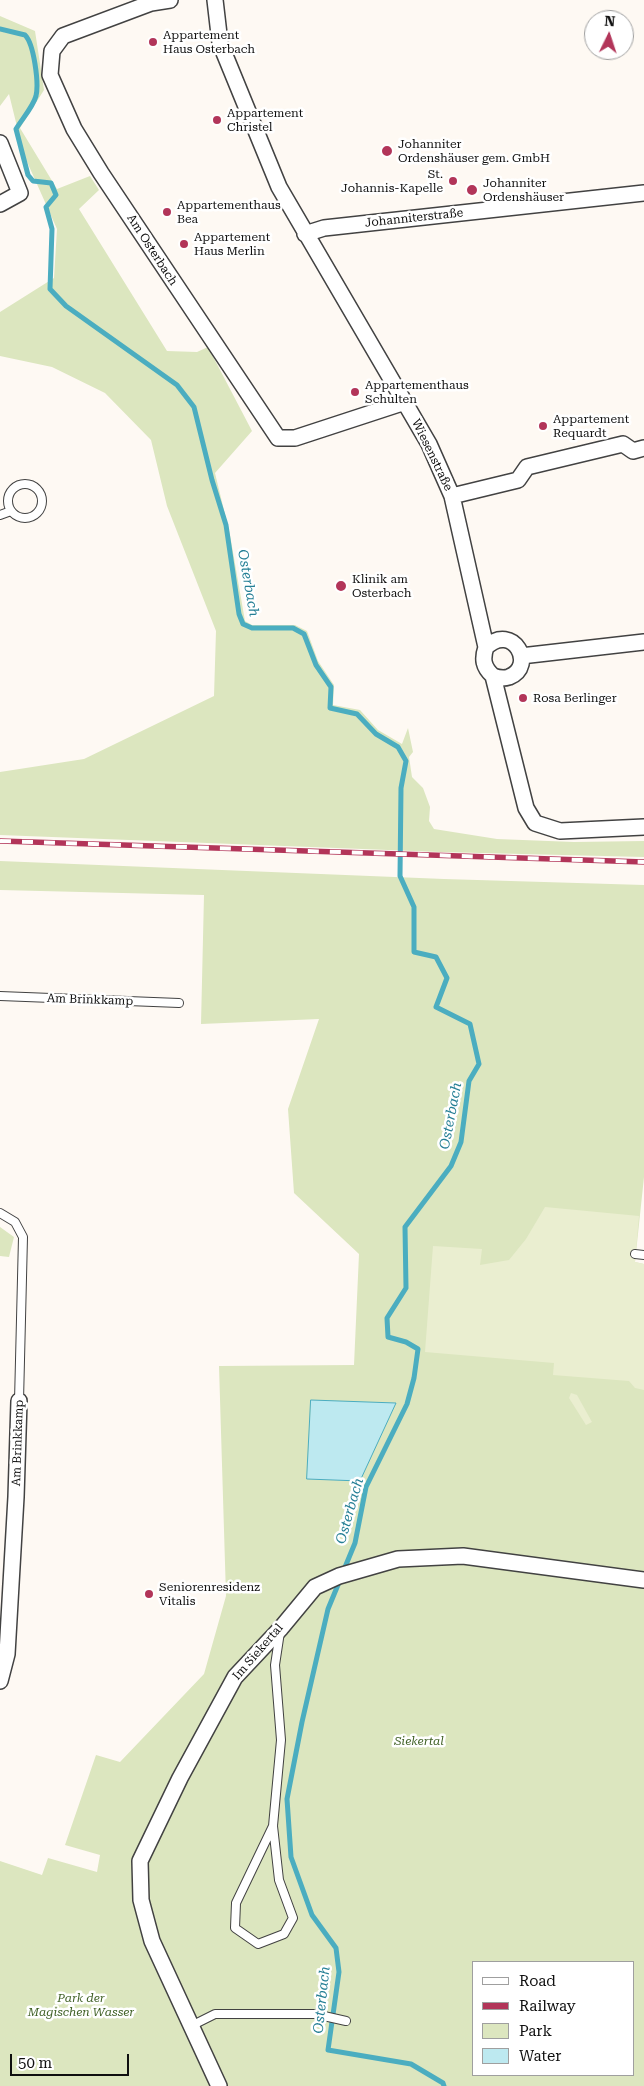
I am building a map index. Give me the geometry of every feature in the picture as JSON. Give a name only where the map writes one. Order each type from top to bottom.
[{"type":"street","name":"Am Osterbach","points":[[170,0],[151,3],[63,36],[52,51],[50,74],[74,129],[205,331],[278,438],[295,438],[405,402]]},
{"type":"street","name":"Wiesenstraße","points":[[215,0],[220,43],[279,187],[429,444],[452,496],[486,647],[483,662],[486,669],[493,676],[526,808],[535,823],[560,831],[644,827]]},
{"type":"street","points":[[0,143],[20,192],[0,204]]},
{"type":"street","name":"Johanniterstraße","points":[[305,234],[324,228],[644,193]]},
{"type":"street","points":[[452,496],[518,480],[528,467],[623,444],[633,451],[644,448]]},
{"type":"street","points":[[486,647],[491,642],[499,639],[506,640],[514,643],[521,656],[521,664],[513,675],[505,678],[493,676]]},
{"type":"street","points":[[521,656],[644,642]]},
{"type":"street","name":"Am Brinkkamp","points":[[0,1681],[8,1647],[19,1401]]},
{"type":"street","name":"Im Siekertal","points":[[219,2086],[152,1941],[141,1900],[140,1861],[180,1778],[235,1677],[315,1586],[339,1576],[398,1559],[463,1556],[644,1580]]},
{"type":"lane","points":[[20,484],[32,485],[40,492],[42,504],[36,514],[26,518],[14,514],[10,510],[8,495],[15,486],[20,484]]},
{"type":"lane","points":[[0,515],[10,510]]},
{"type":"lane","name":"Am Brinkkamp","points":[[0,996],[179,1003]]},
{"type":"lane","name":"Am Brinkkamp","points":[[0,1213],[15,1222],[23,1237],[19,1401]]},
{"type":"lane","points":[[635,1254],[644,1255]]},
{"type":"lane","points":[[273,1826],[236,1903],[235,1928],[258,1944],[284,1934],[293,1918],[279,1880],[273,1826],[281,1740],[275,1665],[280,1628]]},
{"type":"lane","points":[[191,2026],[216,2014],[315,2014],[346,2021]]},
{"type":"green space","points":[[0,16],[35,31],[44,90],[20,128],[57,189],[90,176],[99,190],[79,209],[167,351],[197,352],[208,347],[252,431],[215,473],[230,535],[245,621],[252,625],[295,625],[307,631],[318,661],[334,685],[333,705],[360,710],[378,730],[402,744],[408,728],[413,752],[409,757],[412,777],[423,788],[430,807],[429,821],[434,829],[497,839],[574,842],[644,841],[644,857],[440,852],[0,835],[0,772],[84,759],[214,696],[216,631],[167,506],[151,440],[105,393],[52,367],[0,356],[0,312],[54,278],[57,229],[24,155],[9,94],[0,106]]},
{"type":"green space","name":"Siekertal","points":[[0,861],[644,885],[644,1177],[635,1262],[644,1264],[644,2086],[0,2086],[0,1861],[42,1875],[48,1858],[97,1872],[100,1855],[65,1845],[96,1755],[120,1762],[204,1674],[226,1596],[219,1366],[354,1365],[359,1254],[294,1193],[288,1109],[319,1019],[201,1024],[204,895],[0,890]]},
{"type":"green space","points":[[545,1207],[639,1216],[635,1262],[644,1264],[644,1390],[635,1388],[629,1381],[553,1375],[554,1363],[425,1352],[433,1246],[482,1249],[480,1265],[509,1260],[526,1239]]},
{"type":"green space","points":[[0,1227],[14,1237],[9,1257],[0,1256]]},
{"type":"green space","points":[[571,1393],[577,1395],[592,1422],[586,1425],[569,1398]]},
{"type":"water","points":[[311,1400],[396,1403],[360,1481],[307,1479]]},
{"type":"waterway","name":"Osterbach","points":[[0,29],[25,35],[31,46],[35,64],[37,82],[35,100],[16,129],[28,175],[33,181],[51,183],[56,195],[46,207],[52,229],[50,289],[66,306],[177,385],[194,407],[212,480],[226,525],[239,614],[243,624],[252,628],[293,628],[304,634],[316,665],[331,687],[330,708],[357,714],[376,734],[398,747],[406,761],[401,788],[400,876],[414,907],[414,952],[436,957],[447,978],[436,1007],[470,1024],[479,1064],[469,1081],[461,1142],[451,1166],[405,1227],[406,1288],[387,1318],[388,1337],[406,1342],[418,1349],[414,1378],[407,1404],[366,1487],[355,1543],[343,1572]]},
{"type":"waterway","name":"Osterbach","points":[[340,1580],[328,1609],[302,1722],[287,1799],[291,1857],[312,1915],[336,1948],[339,1972],[328,2050],[411,2064],[443,2083],[444,2086]]},
{"type":"railway","points":[[0,841],[644,862]]},
{"type":"place","name":"Appartement Haus Osterbach","points":[[153,42]]},
{"type":"place","name":"Appartement Christel","points":[[217,120]]},
{"type":"place","name":"Johanniter Ordenshäuser gem. GmbH","points":[[387,151]]},
{"type":"place","name":"St. Johannis-Kapelle","points":[[453,181]]},
{"type":"place","name":"Johanniter Ordenshäuser","points":[[472,190]]},
{"type":"place","name":"Appartementhaus Bea","points":[[167,212]]},
{"type":"place","name":"Appartement Haus Merlin","points":[[184,244]]},
{"type":"place","name":"Appartementhaus Schulten","points":[[355,392]]},
{"type":"place","name":"Appartement Requardt","points":[[543,426]]},
{"type":"place","name":"Klinik am Osterbach","points":[[341,586]]},
{"type":"place","name":"Rosa Berlinger","points":[[523,698]]},
{"type":"place","name":"Seniorenresidenz Vitalis","points":[[149,1594]]},
{"type":"park label","name":"Park der Magischen Wasser","points":[[81,2005]]}]
